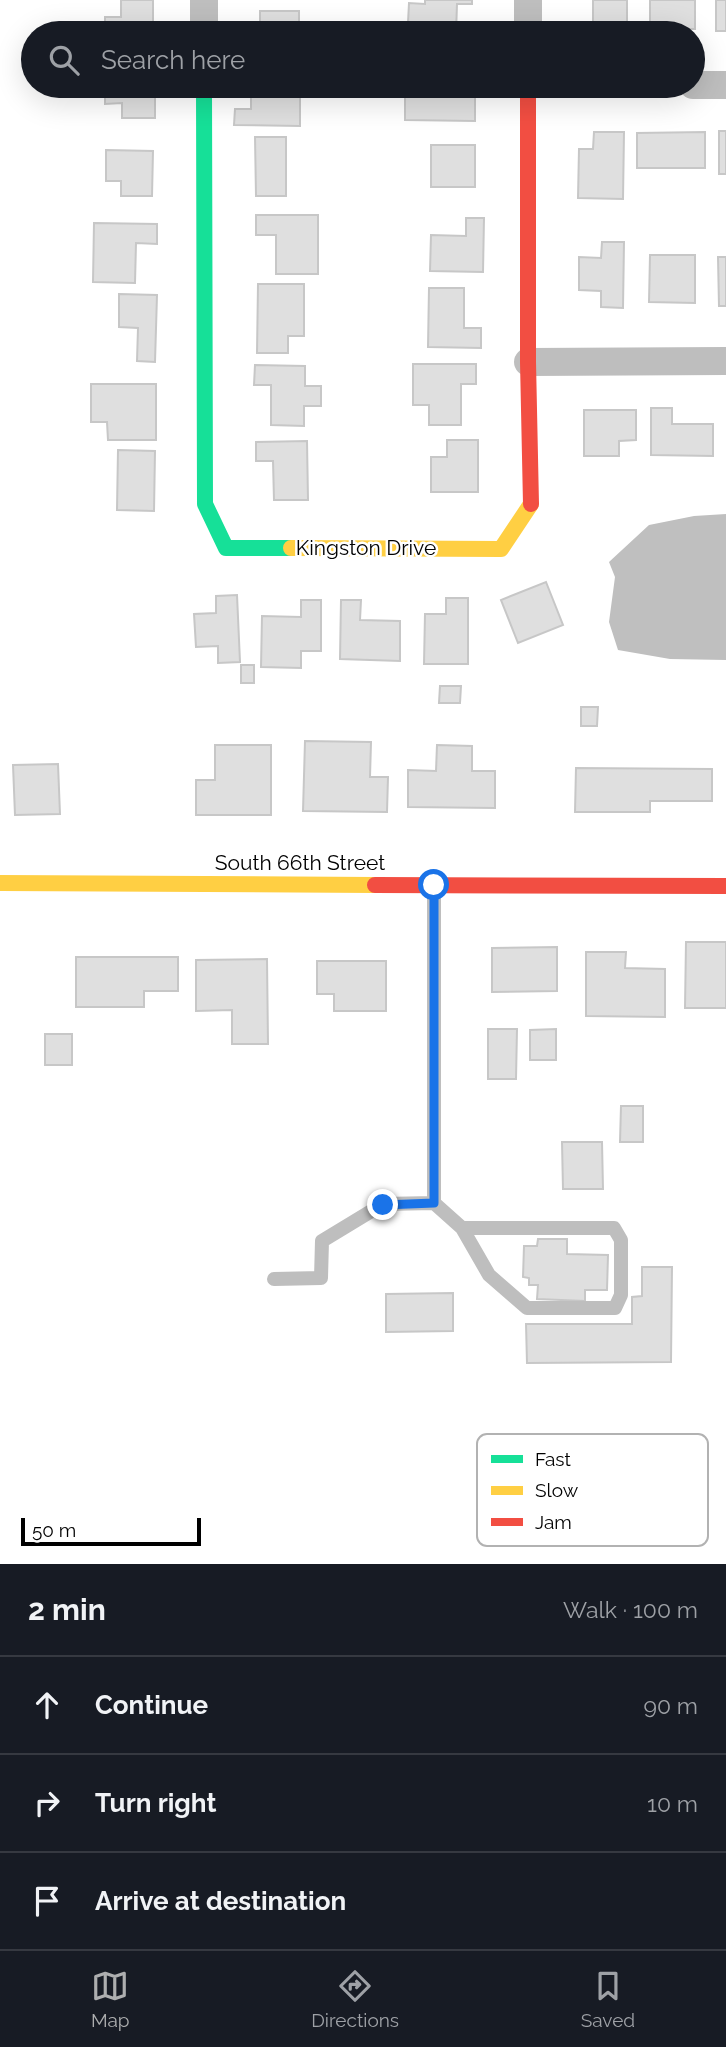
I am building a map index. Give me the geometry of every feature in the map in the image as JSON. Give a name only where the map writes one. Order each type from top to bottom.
[{"type":"street","points":[[204,0],[204,21]]},
{"type":"street","points":[[528,0],[528,21]]},
{"type":"street","points":[[705,85],[726,85]]},
{"type":"street","name":"Kingston Drive","points":[[204,98],[205,504],[226,548],[501,549],[531,505],[528,98]]},
{"type":"street","points":[[528,362],[726,361]]},
{"type":"street","name":"South 66th Street","points":[[0,883],[726,886]]},
{"type":"lane","points":[[434,885],[434,1203]]},
{"type":"lane","points":[[274,1279],[321,1278],[322,1241],[383,1205],[434,1203],[463,1228],[489,1275],[527,1308],[615,1308],[621,1295],[621,1240],[614,1228],[463,1228]]},
{"type":"shaded area","points":[[726,514],[726,660],[670,659],[618,650],[609,622],[615,577],[609,562],[649,525],[694,516]]},
{"type":"building","points":[[121,0],[153,0],[153,21],[105,21],[105,17],[121,17]]},
{"type":"building","points":[[425,0],[472,0],[472,4],[457,4],[456,21],[408,21],[409,3],[425,4]]},
{"type":"building","points":[[593,0],[627,0],[627,21],[593,21]]},
{"type":"building","points":[[650,0],[695,0],[695,21],[650,21]]},
{"type":"building","points":[[716,0],[726,0],[726,31],[716,31]]},
{"type":"building","points":[[260,11],[299,11],[299,21],[260,21]]},
{"type":"building","points":[[105,98],[155,98],[155,118],[122,118],[122,103],[105,104]]},
{"type":"building","points":[[251,98],[300,98],[300,126],[234,125],[235,109],[251,109]]},
{"type":"building","points":[[405,98],[475,98],[475,121],[405,120]]},
{"type":"building","points":[[719,131],[726,131],[726,174],[719,174]]},
{"type":"building","points":[[594,132],[624,132],[623,199],[578,198],[579,149],[593,149]]},
{"type":"building","points":[[705,132],[705,168],[637,168],[637,133]]},
{"type":"building","points":[[255,137],[286,137],[286,196],[256,196]]},
{"type":"building","points":[[431,145],[475,145],[475,187],[431,187]]},
{"type":"building","points":[[106,150],[153,151],[152,196],[121,196],[121,181],[106,181]]},
{"type":"building","points":[[256,215],[318,215],[318,274],[276,274],[276,235],[256,235]]},
{"type":"building","points":[[466,218],[484,218],[483,272],[430,271],[431,235],[466,236]]},
{"type":"building","points":[[94,223],[157,224],[157,244],[136,243],[135,283],[93,282]]},
{"type":"building","points":[[602,242],[624,242],[623,308],[601,307],[601,291],[579,290],[579,257],[601,258]]},
{"type":"building","points":[[650,255],[695,255],[695,303],[649,302]]},
{"type":"building","points":[[718,257],[726,257],[726,306],[719,306]]},
{"type":"building","points":[[258,284],[304,284],[304,336],[288,336],[288,353],[257,353]]},
{"type":"building","points":[[429,288],[464,288],[464,328],[481,328],[481,348],[428,347]]},
{"type":"building","points":[[119,294],[157,295],[155,362],[137,361],[138,328],[119,327]]},
{"type":"building","points":[[413,364],[476,364],[476,384],[461,384],[461,425],[429,425],[429,405],[413,405]]},
{"type":"building","points":[[255,365],[305,366],[305,386],[321,386],[321,406],[304,406],[304,426],[271,425],[271,385],[254,385]]},
{"type":"building","points":[[91,384],[156,384],[156,440],[108,440],[107,422],[91,422]]},
{"type":"building","points":[[651,408],[672,408],[672,424],[713,424],[713,456],[651,455]]},
{"type":"building","points":[[584,410],[636,410],[636,440],[619,441],[619,456],[584,456]]},
{"type":"building","points":[[447,440],[478,440],[478,492],[431,492],[431,457],[447,457]]},
{"type":"building","points":[[307,441],[308,500],[274,500],[273,461],[256,461],[256,442]]},
{"type":"building","points":[[118,450],[155,451],[154,511],[117,510]]},
{"type":"building","points":[[546,582],[563,625],[518,643],[501,600]]},
{"type":"building","points":[[237,595],[240,662],[218,663],[218,646],[196,647],[194,614],[216,613],[216,596]]},
{"type":"building","points":[[446,598],[468,598],[468,664],[424,664],[425,614],[446,614]]},
{"type":"building","points":[[301,600],[321,600],[321,651],[301,651],[301,668],[261,667],[262,616],[301,617]]},
{"type":"building","points":[[341,600],[361,600],[360,620],[400,621],[400,661],[340,659]]},
{"type":"building","points":[[241,665],[254,665],[254,683],[241,683]]},
{"type":"building","points":[[440,686],[461,686],[460,703],[439,703]]},
{"type":"building","points":[[581,707],[598,707],[597,726],[581,726]]},
{"type":"building","points":[[305,741],[371,742],[370,777],[388,777],[387,812],[303,811]]},
{"type":"building","points":[[215,745],[271,745],[271,815],[196,815],[196,780],[215,780]]},
{"type":"building","points":[[437,745],[472,746],[472,771],[495,771],[495,808],[408,807],[408,770],[436,771]]},
{"type":"building","points":[[58,764],[60,814],[15,815],[13,765]]},
{"type":"building","points":[[576,768],[712,769],[712,801],[650,801],[650,812],[575,812]]},
{"type":"building","points":[[686,942],[726,942],[726,1008],[685,1008]]},
{"type":"building","points":[[557,947],[557,991],[492,992],[492,948]]},
{"type":"building","points":[[586,952],[626,952],[625,968],[665,969],[665,1017],[586,1016]]},
{"type":"building","points":[[76,957],[178,957],[178,991],[144,991],[144,1007],[76,1007]]},
{"type":"building","points":[[267,959],[268,1044],[232,1044],[232,1010],[196,1011],[196,960]]},
{"type":"building","points":[[317,961],[386,961],[386,1011],[334,1011],[334,994],[317,994]]},
{"type":"building","points":[[488,1029],[517,1029],[516,1079],[488,1079]]},
{"type":"building","points":[[556,1029],[556,1060],[530,1060],[530,1030]]},
{"type":"building","points":[[45,1034],[72,1034],[72,1065],[45,1065]]},
{"type":"building","points":[[621,1106],[643,1106],[643,1142],[620,1142]]},
{"type":"building","points":[[562,1142],[602,1142],[603,1189],[563,1189]]},
{"type":"building","points":[[538,1239],[567,1239],[567,1254],[608,1255],[607,1290],[585,1290],[585,1301],[537,1299],[538,1285],[529,1285],[529,1278],[523,1277],[524,1246],[537,1246]]},
{"type":"building","points":[[642,1267],[672,1267],[671,1362],[527,1363],[526,1324],[632,1324],[632,1297],[642,1296]]},
{"type":"building","points":[[453,1293],[453,1331],[386,1332],[386,1294]]},
{"type":"traffic: fast","points":[[204,98],[205,504],[226,548],[291,548]]},
{"type":"traffic: slow","points":[[291,548],[501,549],[531,504]]},
{"type":"traffic: slow","points":[[0,883],[375,885]]},
{"type":"traffic: jam","points":[[528,98],[531,504]]},
{"type":"traffic: jam","points":[[375,885],[726,886]]},
{"type":"route","points":[[383,1205],[434,1203],[434,885]]}]
